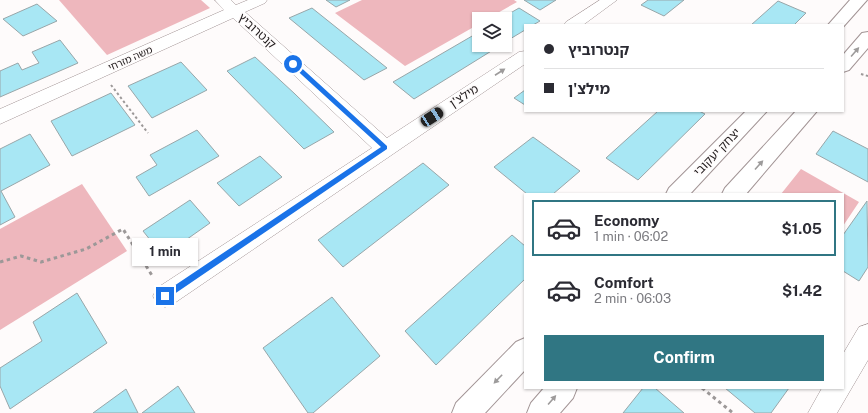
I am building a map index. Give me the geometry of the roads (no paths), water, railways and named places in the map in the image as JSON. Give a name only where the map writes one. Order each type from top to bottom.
[{"type":"main road","points":[[837,24],[860,0]]},
{"type":"main road","points":[[844,65],[868,37]]},
{"type":"main road","name":"יצחק יעקובי","points":[[678,193],[756,112]]},
{"type":"main road","points":[[734,193],[806,112]]},
{"type":"main road","points":[[466,413],[524,352]]},
{"type":"main road","points":[[541,413],[562,389]]},
{"type":"street","name":"קנטרוביץ","points":[[222,0],[385,148]]},
{"type":"street","name":"משה מזרחי","points":[[0,116],[260,0]]},
{"type":"street","points":[[573,24],[602,2]]},
{"type":"street","name":"מילצ'ן","points":[[165,296],[524,57]]},
{"type":"street","points":[[844,376],[868,336]]},
{"type":"street","points":[[822,413],[836,389]]}]
